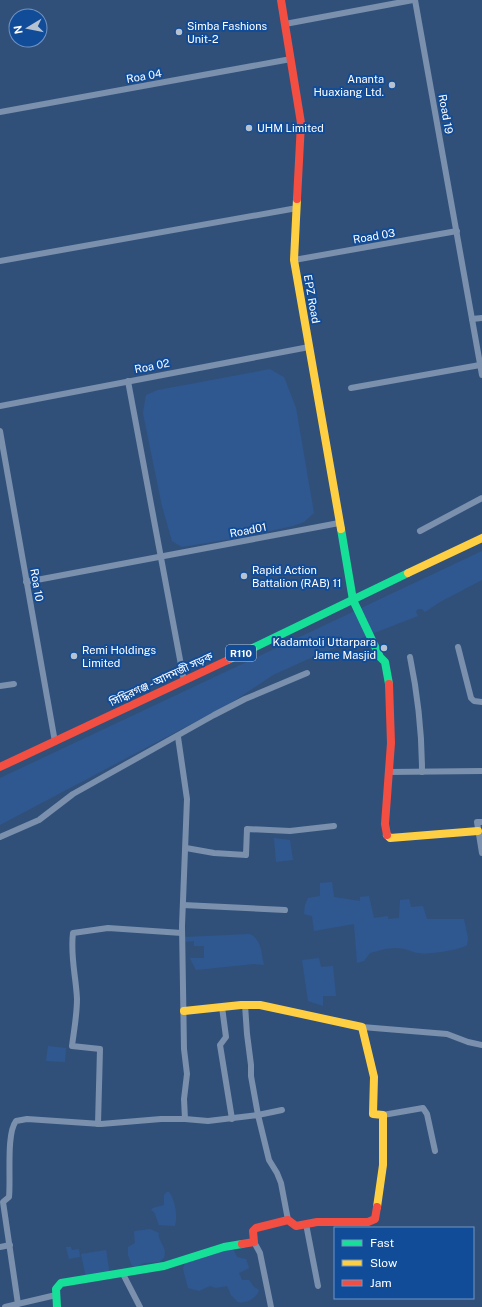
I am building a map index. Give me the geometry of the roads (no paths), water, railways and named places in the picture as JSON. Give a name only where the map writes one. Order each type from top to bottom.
[{"type":"street","name":"EPZ Road","points":[[280,0],[301,123],[294,260],[353,600],[380,657],[386,663],[391,701],[392,711],[385,824],[387,836],[390,838],[410,837],[478,831]]},
{"type":"street","points":[[285,24],[414,0]]},
{"type":"street","name":"Road 19","points":[[414,0],[482,375]]},
{"type":"street","name":"Roa 04","points":[[0,112],[291,59]]},
{"type":"street","points":[[0,261],[297,208]]},
{"type":"street","name":"Road 03","points":[[294,260],[457,231]]},
{"type":"street","points":[[472,319],[482,318]]},
{"type":"street","name":"Roa 02","points":[[0,406],[309,347]]},
{"type":"street","points":[[351,388],[480,365]]},
{"type":"street","points":[[128,381],[184,681]]},
{"type":"street","name":"Roa 10","points":[[0,431],[55,742]]},
{"type":"street","points":[[420,531],[482,498]]},
{"type":"street","name":"Road01","points":[[26,582],[340,523]]},
{"type":"street","name":"সিদ্ধিরগঞ্জ - আদমজী সড়ক","points":[[0,767],[184,681],[482,538]]},
{"type":"street","points":[[458,647],[471,698],[474,701],[482,702]]},
{"type":"street","points":[[410,657],[416,684],[420,720],[422,772]]},
{"type":"street","points":[[0,837],[39,820],[73,794],[245,700],[307,673]]},
{"type":"street","points":[[0,686],[14,684]]},
{"type":"street","points":[[178,737],[188,799],[182,933],[184,1049],[187,1074],[184,1099],[185,1119]]},
{"type":"street","points":[[388,772],[482,771]]},
{"type":"street","points":[[482,822],[477,822],[482,853]]},
{"type":"street","points":[[186,848],[214,853],[246,855],[247,829],[290,831],[334,826]]},
{"type":"street","points":[[183,905],[285,910]]},
{"type":"street","points":[[98,1124],[100,1049],[72,1046],[77,1009],[71,949],[73,933],[108,928],[182,933]]},
{"type":"street","points":[[184,1011],[245,1005],[276,1007],[362,1027],[447,1034],[468,1042],[482,1045]]},
{"type":"street","points":[[245,1005],[246,1034],[251,1065],[251,1076],[258,1115],[267,1153],[281,1183],[288,1220],[296,1226],[317,1222],[368,1222],[375,1220],[383,1165],[382,1115]]},
{"type":"street","points":[[222,1007],[226,1037],[220,1045],[232,1119]]},
{"type":"street","points":[[362,1027],[374,1077],[373,1114],[382,1115],[423,1108],[427,1114],[435,1151]]},
{"type":"street","points":[[18,1304],[2,1202],[9,1196],[9,1160],[13,1128],[16,1121],[27,1119],[98,1124],[161,1119],[208,1121],[232,1119],[282,1110]]},
{"type":"street","points":[[271,1307],[260,1253],[254,1242],[254,1229],[288,1220]]},
{"type":"street","points":[[306,1224],[318,1286]]},
{"type":"street","points":[[57,1307],[57,1286],[65,1282],[123,1274],[171,1264],[224,1247],[254,1242]]},
{"type":"street","points":[[0,1247],[10,1246]]},
{"type":"street","points":[[123,1274],[140,1307]]},
{"type":"street","points":[[5,1307],[56,1295]]},
{"type":"water","points":[[270,369],[284,377],[296,408],[314,513],[304,522],[293,526],[243,537],[182,547],[172,541],[162,506],[143,413],[146,395],[158,390]]},
{"type":"water","points":[[482,551],[482,580],[440,602],[425,612],[422,609],[418,609],[416,612],[418,616],[315,656],[273,675],[231,703],[0,825],[0,778]]},
{"type":"water","points":[[274,838],[290,840],[293,860],[276,862]]},
{"type":"water","points":[[332,882],[334,897],[360,901],[360,897],[369,896],[374,918],[388,916],[388,919],[399,918],[400,900],[409,899],[411,907],[423,906],[427,919],[464,919],[468,938],[467,945],[443,952],[428,953],[418,953],[402,948],[388,948],[370,953],[364,961],[357,963],[354,924],[314,931],[312,916],[304,914],[305,905],[308,898],[320,896],[320,883]]},
{"type":"water","points":[[250,934],[259,943],[264,965],[254,964],[196,970],[190,958],[204,958],[204,946],[194,946],[194,941],[184,942],[185,937]]},
{"type":"water","points":[[319,958],[321,967],[333,966],[336,996],[323,996],[323,1006],[308,1001],[302,960]]},
{"type":"water","points":[[48,1046],[66,1048],[65,1062],[46,1061]]},
{"type":"water","points":[[167,1192],[171,1195],[174,1203],[176,1213],[175,1226],[159,1225],[154,1212],[151,1210],[164,1205],[164,1195]]},
{"type":"water","points":[[150,1229],[159,1233],[165,1250],[164,1258],[159,1262],[144,1263],[137,1267],[132,1266],[128,1255],[128,1247],[135,1243],[134,1233],[135,1231]]},
{"type":"water","points":[[66,1247],[71,1247],[72,1250],[79,1249],[80,1257],[69,1259]]},
{"type":"water","points":[[224,1249],[233,1249],[237,1257],[246,1259],[249,1268],[239,1273],[242,1280],[249,1280],[254,1287],[259,1290],[256,1296],[251,1300],[238,1302],[231,1295],[227,1286],[216,1288],[210,1286],[199,1291],[188,1288],[183,1269],[185,1263]]},
{"type":"water","points":[[106,1250],[110,1275],[86,1278],[81,1254]]},
{"type":"place","name":"Simba Fashions Unit-2","points":[[179,32]]},
{"type":"place","name":"Ananta Huaxiang Ltd.","points":[[392,85]]},
{"type":"place","name":"UHM Limited","points":[[249,128]]},
{"type":"place","name":"Rapid Action Battalion (RAB) 11","points":[[244,576]]},
{"type":"place","name":"Kadamtoli Uttarpara Jame Masjid","points":[[384,648]]},
{"type":"place","name":"Remi Holdings Limited","points":[[74,656]]}]
